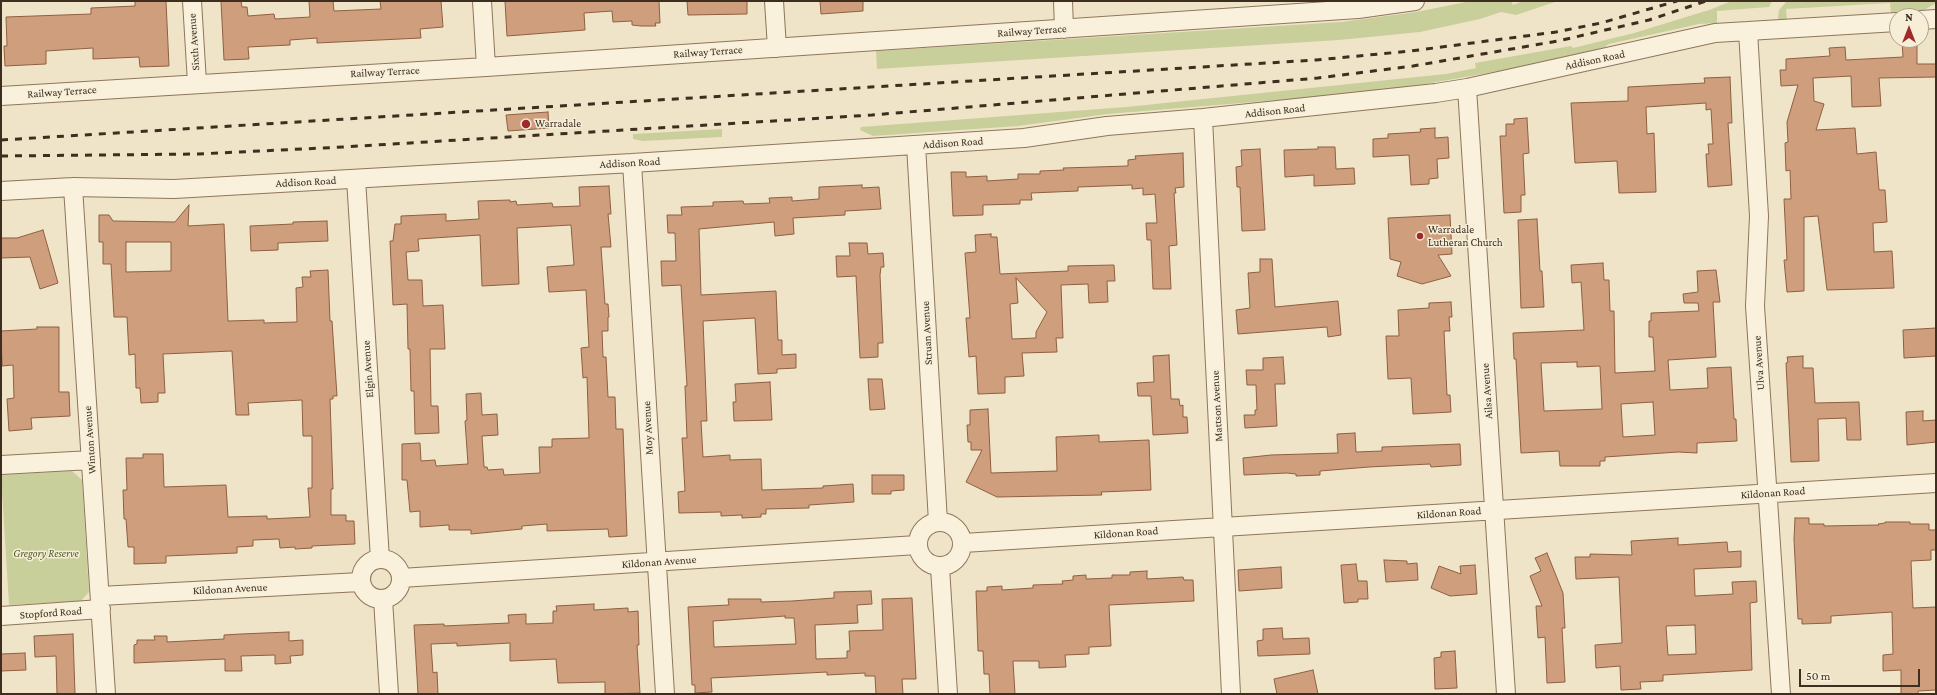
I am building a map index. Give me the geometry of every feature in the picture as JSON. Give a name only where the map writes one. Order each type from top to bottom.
[{"type":"street","name":"Sixth Avenue","points":[[192,1],[197,83]]},
{"type":"street","points":[[482,1],[486,67]]},
{"type":"street","points":[[774,1],[776,48]]},
{"type":"street","points":[[1063,1],[1064,29]]},
{"type":"street","name":"Railway Terrace","points":[[1,96],[197,83],[486,67],[1064,29],[1415,1]]},
{"type":"street","name":"Addison Road","points":[[1,191],[73,187],[174,189],[1024,138],[1107,126],[1360,102],[1467,88],[1715,33],[1889,22]]},
{"type":"street","name":"Ulva Avenue","points":[[1748,31],[1759,216],[1755,306],[1782,694]]},
{"type":"street","name":"Ailsa Avenue","points":[[1467,88],[1506,694]]},
{"type":"street","name":"Mattson Avenue","points":[[1203,118],[1231,694]]},
{"type":"street","name":"Struan Avenue","points":[[916,145],[938,522]]},
{"type":"street","name":"Moy Avenue","points":[[632,162],[665,694]]},
{"type":"street","name":"Elgin Avenue","points":[[356,179],[380,559]]},
{"type":"street","name":"Winton Avenue","points":[[73,187],[106,694]]},
{"type":"street","points":[[1,465],[91,460]]},
{"type":"street","name":"Kildonan Road","points":[[962,543],[1936,483]]},
{"type":"street","points":[[938,522],[951,525],[960,534],[962,543],[961,554],[953,563],[940,567],[928,564],[920,556],[917,545],[920,532],[928,524],[938,522]]},
{"type":"street","name":"Kildonan Avenue","points":[[401,578],[917,545]]},
{"type":"street","points":[[380,559],[386,559],[397,566],[401,578],[398,590],[389,598],[383,599],[370,597],[360,582],[363,569],[367,564],[380,559]]},
{"type":"street","points":[[940,567],[948,694]]},
{"type":"street","name":"Kildonan Avenue","points":[[100,603],[360,582]]},
{"type":"street","points":[[383,599],[389,694]]},
{"type":"street","name":"Stopford Road","points":[[1,616],[100,603]]},
{"type":"green space","points":[[1471,1],[1511,1],[1513,5],[1523,1],[1558,1],[1516,15],[1501,12],[1480,19],[1420,32],[1339,40],[877,69],[876,51],[1341,22],[1416,12]]},
{"type":"green space","points":[[1732,1],[1772,1],[1769,7],[1717,11],[1717,23],[1699,24],[1609,44],[1603,48],[1510,69],[1420,85],[1315,97],[1108,114],[1018,126],[873,136],[860,130],[861,127],[1126,107],[1446,74],[1476,68],[1475,63],[1571,46],[1573,48],[1634,33],[1709,10]]},
{"type":"green space","points":[[1787,1],[1936,1],[1936,3],[1928,8],[1890,8],[1890,3],[1786,9],[1787,21],[1780,21],[1778,18],[1779,10]]},
{"type":"green space","points":[[722,129],[722,137],[643,141],[633,139],[633,134]]},
{"type":"green space","name":"Gregory Reserve","points":[[72,471],[82,480],[89,592],[81,601],[9,605],[1,475]]},
{"type":"building","points":[[135,1],[166,1],[169,66],[140,67],[139,57],[93,59],[93,48],[46,51],[46,64],[5,66],[4,46],[7,46],[6,17],[91,14],[91,8],[135,6]]},
{"type":"building","points":[[221,1],[241,1],[242,7],[247,7],[248,16],[274,14],[275,19],[310,17],[309,1],[333,1],[334,11],[381,9],[380,1],[441,1],[443,27],[420,29],[421,38],[317,43],[317,38],[290,40],[290,45],[248,47],[249,59],[224,60]]},
{"type":"building","points":[[505,1],[659,1],[660,23],[655,23],[656,26],[641,26],[632,25],[632,21],[613,22],[612,11],[584,13],[585,30],[507,36]]},
{"type":"building","points":[[687,1],[747,1],[747,14],[688,15]]},
{"type":"building","points":[[820,1],[863,1],[863,11],[821,14]]},
{"type":"building","points":[[1845,47],[1846,60],[1903,57],[1902,48],[1917,48],[1917,64],[1936,64],[1936,77],[1879,78],[1881,106],[1852,107],[1851,76],[1813,78],[1814,101],[1824,104],[1816,130],[1855,128],[1857,154],[1876,152],[1879,190],[1885,190],[1887,222],[1873,223],[1874,252],[1892,251],[1894,288],[1827,290],[1818,216],[1804,217],[1804,291],[1787,292],[1784,260],[1787,260],[1784,199],[1791,199],[1790,170],[1786,171],[1785,143],[1788,142],[1787,122],[1798,85],[1781,86],[1780,70],[1786,70],[1786,59],[1830,56],[1829,48]]},
{"type":"building","points":[[1730,77],[1732,123],[1728,123],[1732,185],[1708,187],[1706,154],[1709,154],[1708,144],[1713,144],[1711,109],[1706,110],[1706,103],[1646,107],[1647,134],[1654,133],[1656,192],[1619,193],[1617,161],[1575,163],[1571,103],[1628,101],[1628,87],[1705,83],[1704,78]]},
{"type":"building","points":[[548,112],[549,128],[508,131],[506,115]]},
{"type":"building","points":[[1527,118],[1529,153],[1523,154],[1525,195],[1521,195],[1521,212],[1504,213],[1500,136],[1506,136],[1506,124],[1514,124],[1514,119]]},
{"type":"building","points":[[1435,128],[1435,138],[1448,137],[1449,158],[1437,159],[1438,178],[1429,179],[1429,184],[1411,185],[1409,155],[1373,157],[1373,139],[1388,138],[1388,134],[1421,132],[1420,129]]},
{"type":"building","points":[[1318,147],[1335,147],[1336,169],[1354,168],[1355,184],[1314,186],[1314,175],[1285,177],[1284,150],[1318,149]]},
{"type":"building","points":[[1260,149],[1265,230],[1242,231],[1240,187],[1237,187],[1236,167],[1242,166],[1241,150]]},
{"type":"building","points":[[1183,153],[1184,187],[1175,188],[1176,193],[1174,193],[1177,245],[1169,246],[1171,289],[1153,289],[1151,240],[1147,240],[1146,223],[1157,223],[1155,194],[1143,195],[1143,188],[1132,189],[1132,185],[1078,187],[1078,191],[1031,193],[1032,200],[1020,200],[1020,204],[983,205],[983,215],[953,216],[951,172],[966,172],[966,177],[987,176],[987,181],[1018,179],[1018,174],[1040,174],[1040,171],[1064,170],[1063,168],[1128,166],[1128,160],[1136,159],[1135,156]]},
{"type":"building","points":[[862,185],[862,188],[879,187],[881,209],[845,211],[845,215],[793,218],[794,234],[775,236],[774,222],[699,229],[701,295],[776,291],[778,340],[782,340],[782,355],[796,354],[796,368],[777,369],[777,373],[758,374],[755,318],[703,321],[707,421],[701,421],[703,457],[730,455],[730,460],[761,459],[762,490],[823,488],[823,486],[853,484],[854,502],[809,505],[809,508],[766,509],[766,514],[761,514],[761,517],[742,518],[742,515],[721,516],[721,512],[679,513],[678,492],[685,491],[682,438],[687,438],[685,386],[687,386],[681,285],[662,286],[661,261],[676,261],[675,233],[668,233],[667,215],[682,215],[681,207],[713,206],[713,202],[743,201],[744,204],[770,203],[769,198],[792,197],[792,201],[819,199],[819,187]]},
{"type":"building","points":[[609,186],[611,214],[608,214],[611,247],[601,247],[605,304],[608,304],[609,317],[608,331],[602,331],[603,357],[606,357],[608,397],[615,397],[616,429],[623,429],[627,536],[609,537],[608,529],[547,531],[547,524],[522,526],[522,529],[471,534],[471,530],[449,530],[449,525],[420,527],[420,511],[410,512],[407,480],[402,480],[402,444],[420,443],[421,461],[435,460],[436,466],[468,464],[465,421],[467,420],[466,394],[481,393],[482,415],[497,414],[498,435],[482,436],[484,467],[487,467],[488,470],[503,469],[504,475],[540,473],[539,447],[552,447],[552,439],[589,438],[587,377],[583,378],[581,348],[589,347],[586,290],[549,292],[547,267],[574,265],[571,225],[517,228],[519,284],[482,286],[480,235],[418,239],[419,251],[406,252],[408,280],[422,280],[423,306],[443,305],[445,349],[430,349],[431,406],[438,406],[439,433],[415,434],[414,391],[411,391],[410,349],[408,349],[407,304],[393,305],[390,241],[393,241],[395,224],[401,224],[401,216],[446,214],[446,221],[479,219],[478,201],[510,200],[510,202],[516,201],[517,205],[552,203],[553,207],[580,206],[579,187]]},
{"type":"building","points":[[189,205],[188,226],[224,224],[228,321],[264,320],[264,323],[297,322],[296,288],[303,287],[302,277],[311,277],[310,271],[328,270],[330,321],[332,321],[337,396],[333,396],[333,399],[330,399],[333,489],[331,489],[331,515],[346,515],[346,521],[354,521],[355,544],[312,546],[312,548],[295,549],[295,547],[280,548],[279,539],[253,540],[253,546],[237,547],[237,553],[166,556],[166,563],[134,564],[134,547],[128,547],[126,519],[124,519],[123,490],[127,490],[126,458],[143,458],[143,454],[163,454],[164,487],[226,485],[228,517],[267,516],[267,519],[310,517],[308,488],[312,488],[312,436],[303,436],[302,400],[248,403],[249,415],[236,415],[232,351],[163,354],[165,393],[158,393],[158,402],[141,403],[140,388],[136,388],[135,354],[129,355],[127,317],[114,317],[111,264],[103,264],[103,242],[99,242],[99,215],[109,215],[113,221],[175,222]],"holes":[[[126,242],[171,242],[171,271],[126,272]]]},
{"type":"building","name":"Warradale Lutheran Church","points":[[1450,215],[1452,254],[1438,255],[1451,276],[1422,284],[1397,276],[1401,262],[1390,259],[1388,218]]},
{"type":"building","points":[[1537,219],[1544,307],[1521,308],[1518,220]]},
{"type":"building","points":[[327,221],[328,241],[278,243],[278,250],[251,251],[250,226],[293,224],[293,222]]},
{"type":"building","points":[[43,230],[58,283],[40,289],[30,257],[1,258],[1,238],[17,238]]},
{"type":"building","points":[[991,234],[991,237],[997,237],[1000,274],[1068,271],[1068,266],[1114,265],[1115,281],[1107,281],[1108,302],[1089,303],[1088,284],[1061,285],[1063,338],[1056,338],[1057,352],[1022,353],[1024,376],[1005,377],[1005,393],[978,394],[976,356],[969,357],[966,318],[970,318],[965,253],[976,252],[975,235]],"holes":[[[1016,278],[1047,312],[1036,332],[1036,338],[1012,339],[1010,304],[1018,303]]]},
{"type":"building","points":[[849,243],[867,243],[868,254],[883,253],[884,267],[881,267],[880,275],[883,343],[878,343],[878,357],[860,358],[856,276],[837,277],[836,256],[850,256]]},
{"type":"building","points":[[1260,259],[1272,259],[1275,307],[1338,301],[1341,335],[1328,337],[1327,327],[1238,334],[1236,310],[1250,308],[1248,273],[1260,272]]},
{"type":"building","points":[[1603,263],[1604,280],[1609,280],[1610,311],[1614,311],[1615,373],[1655,371],[1653,337],[1649,337],[1649,321],[1651,321],[1651,313],[1699,311],[1698,303],[1684,303],[1683,294],[1698,292],[1697,271],[1716,270],[1720,302],[1713,302],[1716,357],[1668,360],[1670,390],[1708,388],[1707,368],[1731,367],[1734,419],[1736,419],[1737,441],[1697,443],[1697,453],[1678,452],[1605,457],[1605,461],[1600,461],[1600,466],[1560,466],[1559,451],[1521,453],[1516,359],[1514,359],[1513,333],[1584,330],[1581,282],[1572,283],[1571,265]],"holes":[[[1577,362],[1577,367],[1600,366],[1602,409],[1544,411],[1541,363]],[[1653,402],[1655,435],[1623,437],[1621,404]]]},
{"type":"building","points":[[1451,302],[1452,317],[1449,317],[1450,331],[1444,331],[1447,395],[1450,395],[1451,412],[1413,414],[1411,378],[1388,379],[1386,336],[1399,336],[1398,310],[1429,308],[1429,303]]},
{"type":"building","points":[[37,327],[59,327],[59,392],[69,392],[70,416],[31,418],[32,429],[9,431],[7,399],[14,398],[13,365],[2,366],[1,331],[37,329]]},
{"type":"building","points":[[1936,328],[1936,356],[1904,358],[1903,330]]},
{"type":"building","points":[[1169,355],[1171,399],[1179,399],[1180,406],[1183,405],[1183,417],[1187,417],[1188,433],[1153,435],[1151,396],[1138,396],[1137,383],[1154,382],[1153,356]]},
{"type":"building","points":[[1803,356],[1803,368],[1813,368],[1815,403],[1859,402],[1861,440],[1847,440],[1846,418],[1818,419],[1819,461],[1791,462],[1786,363],[1788,362],[1787,357]]},
{"type":"building","points":[[1283,357],[1285,384],[1275,384],[1277,426],[1245,428],[1244,415],[1255,415],[1255,410],[1257,410],[1256,385],[1247,385],[1246,370],[1263,370],[1263,358]]},
{"type":"building","points":[[868,379],[882,379],[885,409],[870,410]]},
{"type":"building","points":[[770,382],[772,420],[734,421],[733,402],[736,402],[735,384]]},
{"type":"building","points":[[988,409],[991,473],[1057,471],[1056,437],[1099,435],[1099,442],[1149,440],[1151,490],[1101,492],[1102,495],[997,497],[966,482],[982,450],[971,450],[971,442],[968,442],[967,425],[970,425],[970,410]]},
{"type":"building","points":[[1923,411],[1923,421],[1936,420],[1936,442],[1907,445],[1906,412]]},
{"type":"building","points":[[1355,433],[1356,452],[1382,451],[1382,447],[1460,444],[1461,465],[1431,467],[1430,464],[1369,467],[1320,471],[1320,475],[1296,476],[1296,474],[1287,473],[1244,475],[1243,458],[1271,455],[1338,453],[1337,434]]},
{"type":"building","points":[[872,475],[904,475],[904,490],[891,491],[891,494],[872,494]]},
{"type":"building","points":[[1795,518],[1809,518],[1809,524],[1824,524],[1824,526],[1879,525],[1878,524],[1885,522],[1910,522],[1910,524],[1929,524],[1929,530],[1936,530],[1936,550],[1931,550],[1931,560],[1911,561],[1913,608],[1936,607],[1936,690],[1918,691],[1918,694],[1901,694],[1901,670],[1883,671],[1883,655],[1893,654],[1892,612],[1831,616],[1831,623],[1802,624],[1802,619],[1798,619],[1794,539]]},
{"type":"building","points":[[1678,538],[1678,545],[1727,542],[1728,552],[1741,551],[1741,567],[1694,569],[1695,596],[1733,594],[1732,582],[1756,581],[1757,602],[1750,603],[1752,670],[1663,675],[1663,681],[1640,682],[1641,689],[1621,690],[1620,666],[1596,668],[1595,645],[1622,643],[1619,577],[1576,579],[1575,557],[1590,557],[1590,554],[1632,555],[1631,541]],"holes":[[[1695,625],[1696,654],[1668,655],[1666,626]]]},
{"type":"building","points":[[1547,553],[1563,593],[1565,628],[1562,628],[1565,682],[1547,683],[1545,637],[1538,638],[1536,606],[1542,606],[1530,576],[1541,571],[1535,558]]},
{"type":"building","points":[[1384,560],[1407,561],[1407,564],[1417,563],[1418,580],[1386,582]]},
{"type":"building","points":[[1356,564],[1358,581],[1367,581],[1368,599],[1358,599],[1358,602],[1344,603],[1341,565]]},
{"type":"building","points":[[1475,565],[1477,594],[1450,596],[1431,588],[1439,566],[1461,574],[1460,566]]},
{"type":"building","points":[[1281,567],[1282,588],[1239,591],[1238,570]]},
{"type":"building","points":[[1147,571],[1147,579],[1183,577],[1184,580],[1193,580],[1194,601],[1109,605],[1111,646],[1089,647],[1089,654],[1065,655],[1066,667],[1039,668],[1039,661],[1013,661],[1015,694],[990,694],[989,674],[984,674],[983,651],[978,651],[976,591],[987,591],[987,587],[1002,586],[1002,590],[1033,588],[1033,585],[1063,584],[1062,581],[1073,580],[1073,576],[1086,575],[1086,579],[1112,578],[1112,575],[1130,575],[1130,572]]},
{"type":"building","points":[[871,591],[872,604],[857,605],[858,623],[815,625],[816,659],[847,658],[847,651],[850,651],[849,631],[883,630],[882,599],[912,598],[916,679],[902,679],[903,694],[876,694],[875,676],[865,676],[865,673],[827,675],[827,672],[711,678],[712,692],[695,693],[695,685],[692,685],[688,607],[729,605],[728,599],[761,599],[761,602],[834,598],[834,592]],"holes":[[[785,616],[785,618],[794,618],[796,644],[714,647],[713,621]]]},
{"type":"building","points":[[594,604],[594,610],[628,608],[628,612],[638,611],[639,645],[637,645],[640,693],[605,694],[605,682],[558,683],[556,659],[510,661],[510,643],[457,646],[457,643],[431,644],[433,673],[437,672],[438,694],[418,694],[414,625],[444,624],[444,626],[509,623],[508,615],[526,614],[526,624],[553,623],[553,611],[557,611],[556,606]]},
{"type":"building","points":[[1282,628],[1283,639],[1309,638],[1310,654],[1258,656],[1257,641],[1263,640],[1263,629]]},
{"type":"building","points":[[289,632],[289,641],[303,640],[303,655],[290,656],[291,663],[275,664],[275,655],[241,656],[242,671],[225,671],[225,659],[134,663],[134,645],[137,644],[137,640],[155,640],[154,636],[167,636],[167,642],[224,639],[224,635]]},
{"type":"building","points":[[73,634],[75,694],[57,694],[56,656],[35,657],[34,636]]},
{"type":"building","points":[[1455,651],[1457,688],[1435,689],[1434,658],[1441,657],[1441,652]]},
{"type":"building","points":[[25,653],[26,670],[1,671],[1,654]]},
{"type":"building","points":[[1313,670],[1318,694],[1277,694],[1274,679]]},
{"type":"railway","points":[[1,140],[1316,60],[1411,51],[1556,32],[1601,23],[1677,1]]},
{"type":"railway","points":[[1,156],[198,154],[343,147],[872,115],[1318,78],[1413,66],[1558,41],[1649,20],[1706,1]]},
{"type":"place","name":"Warradale","points":[[526,124]]},
{"type":"place","name":"Warradale Lutheran Church","points":[[1420,236]]}]
